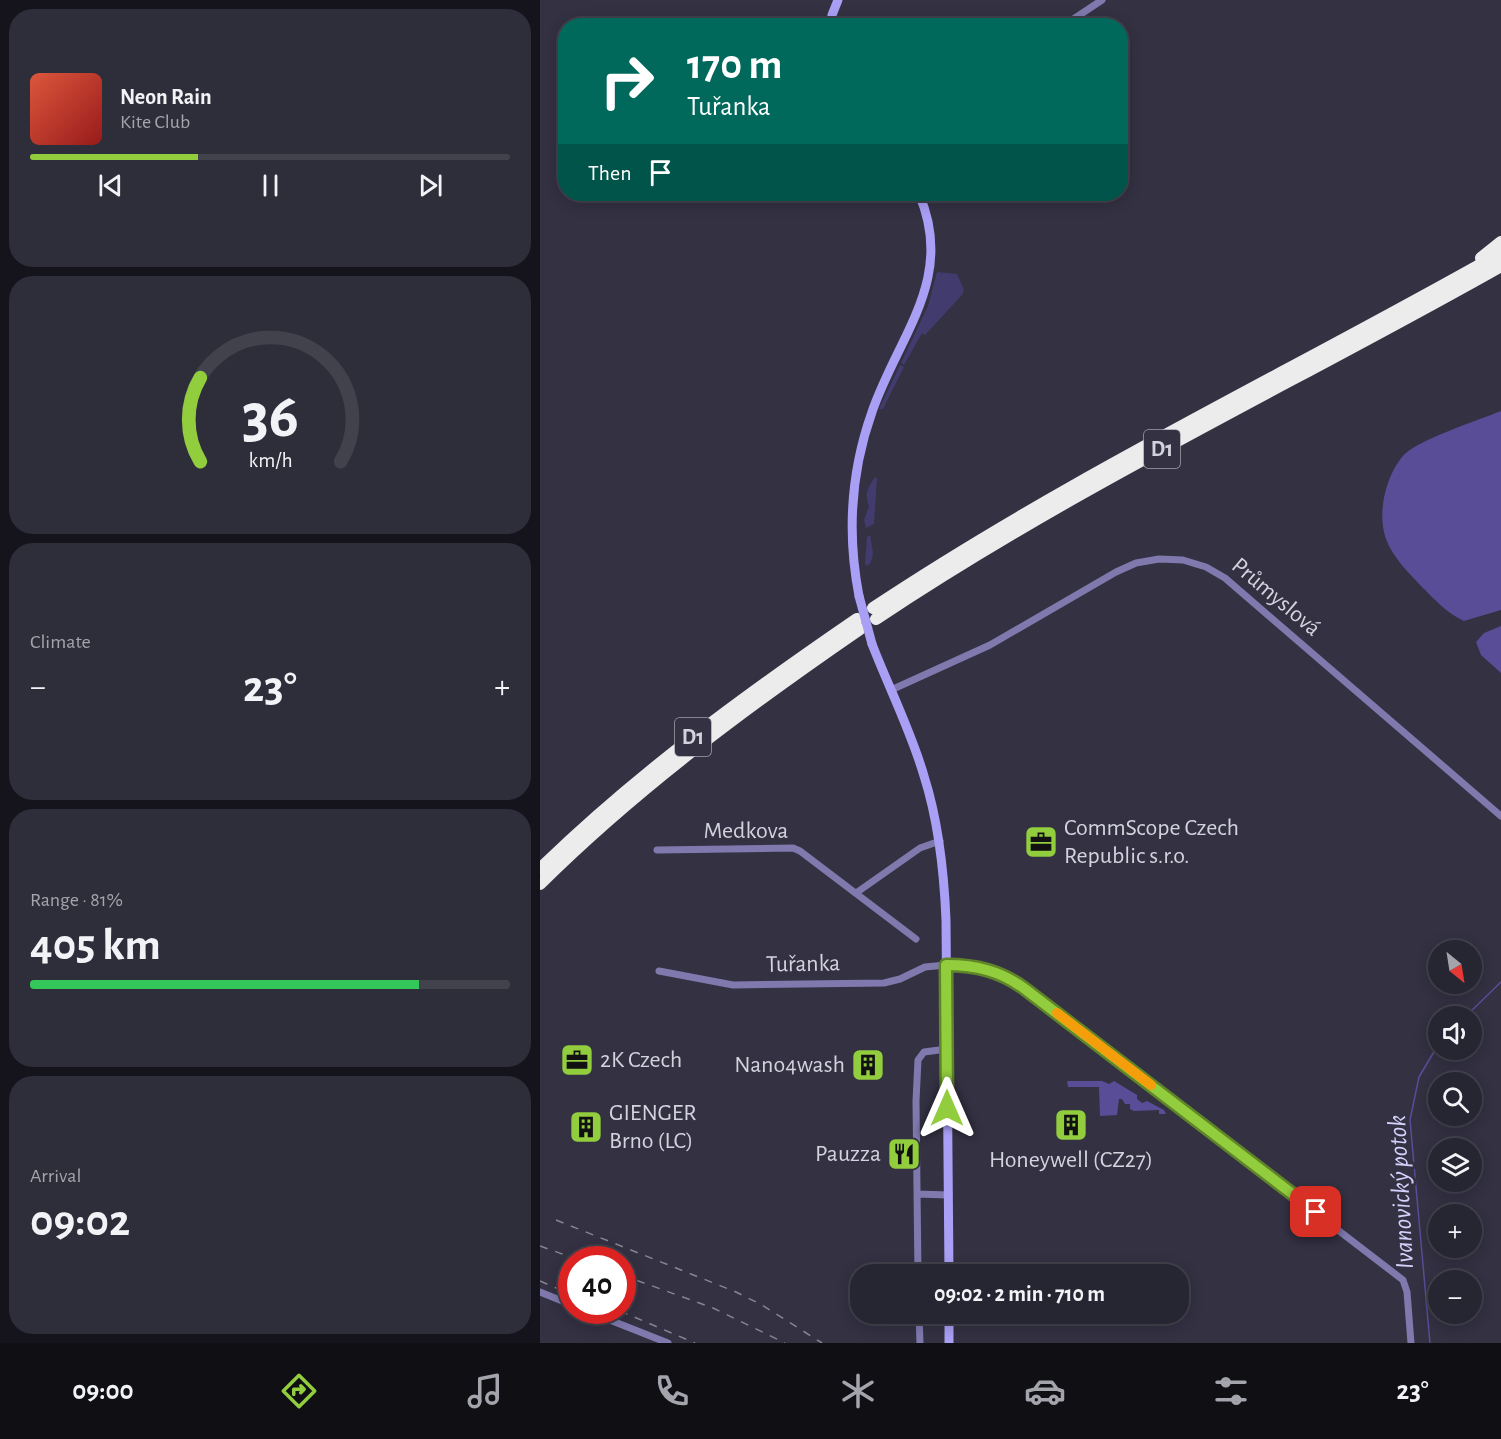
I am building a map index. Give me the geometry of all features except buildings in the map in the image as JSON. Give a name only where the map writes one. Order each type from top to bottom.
[{"type":"highway","points":[[1394,312],[1420,293],[1477,261],[1501,242]]},
{"type":"highway","name":"D1","points":[[1501,253],[1123,457],[976,543],[874,614],[1118,472],[1501,266]]},
{"type":"highway","name":"D1","points":[[540,869],[601,813],[747,696],[859,624],[672,767],[607,822],[540,884]]},
{"type":"street","points":[[832,18],[838,0]]},
{"type":"street","points":[[1075,18],[1102,0]]},
{"type":"street","points":[[922,201],[930,231],[930,268],[926,291],[878,397],[860,450],[854,487],[852,521],[853,558],[859,596],[872,644],[924,773],[939,841],[944,879],[949,1264]]},
{"type":"street","name":"Průmyslová","points":[[891,690],[990,645],[1122,569],[1140,562],[1159,559],[1190,562],[1214,571],[1240,590],[1501,816]]},
{"type":"street","points":[[856,893],[920,848],[939,841]]},
{"type":"street","name":"Medkova","points":[[657,850],[793,848],[800,850],[916,939]]},
{"type":"street","name":"Tuřanka","points":[[659,971],[733,985],[884,983],[900,980],[925,967],[966,965],[992,970],[1013,980],[1403,1280],[1407,1292],[1411,1343]]},
{"type":"street","points":[[918,1264],[916,1101],[918,1060],[924,1052],[947,1049]]},
{"type":"street","points":[[917,1194],[949,1195]]},
{"type":"street","points":[[540,1292],[558,1299]]},
{"type":"street","points":[[620,1324],[668,1343]]},
{"type":"street","points":[[919,1324],[920,1343]]},
{"type":"street","points":[[949,1324],[950,1343]]},
{"type":"shaded area","points":[[937,272],[957,274],[964,290],[925,335],[922,333],[904,365],[901,363],[928,306]]},
{"type":"shaded area","points":[[900,365],[904,367],[883,409],[879,409]]},
{"type":"shaded area","points":[[1501,411],[1501,610],[1464,621],[1437,601],[1407,571],[1393,553],[1383,529],[1384,496],[1396,466],[1409,451],[1419,444]]},
{"type":"shaded area","points":[[875,477],[877,478],[874,524],[866,528],[864,520],[869,506],[867,494]]},
{"type":"shaded area","points":[[870,535],[873,555],[868,566],[865,564],[867,537]]},
{"type":"shaded area","points":[[1501,626],[1501,673],[1481,655],[1476,642],[1484,633]]},
{"type":"shaded area","points":[[1067,1081],[1102,1081],[1109,1084],[1114,1081],[1137,1095],[1137,1099],[1142,1103],[1147,1101],[1164,1110],[1166,1114],[1159,1114],[1159,1110],[1134,1111],[1130,1109],[1130,1104],[1125,1104],[1122,1099],[1119,1099],[1117,1115],[1100,1116],[1099,1087],[1068,1087]]},
{"type":"waterway","name":"Ivanovický potok","points":[[1476,1006],[1501,982]]},
{"type":"waterway","name":"Ivanovický potok","points":[[1429,1060],[1419,1077],[1410,1120],[1430,1343]]},
{"type":"railway","points":[[556,1220],[736,1292],[762,1305],[822,1343]]},
{"type":"railway","points":[[540,1246],[558,1252]]},
{"type":"railway","points":[[636,1280],[713,1308],[785,1343]]},
{"type":"railway","points":[[540,1281],[558,1289]]},
{"type":"railway","points":[[636,1318],[695,1343]]},
{"type":"slow traffic","points":[[1057,1013],[1151,1085]]},
{"type":"place","name":"CommScope Czech Republic s.r.o.","points":[[1041,842]]},
{"type":"place","name":"2K Czech","points":[[577,1060]]},
{"type":"place","name":"Nano4wash","points":[[868,1065]]},
{"type":"place","name":"Honeywell (CZ27)","points":[[1071,1125]]},
{"type":"place","name":"GIENGER Brno (LC)","points":[[586,1127]]},
{"type":"place","name":"Pauzza","points":[[904,1154]]},
{"type":"route","points":[[947,1108],[946,965],[966,965],[992,970],[1007,976],[1025,989],[1316,1212]]}]
